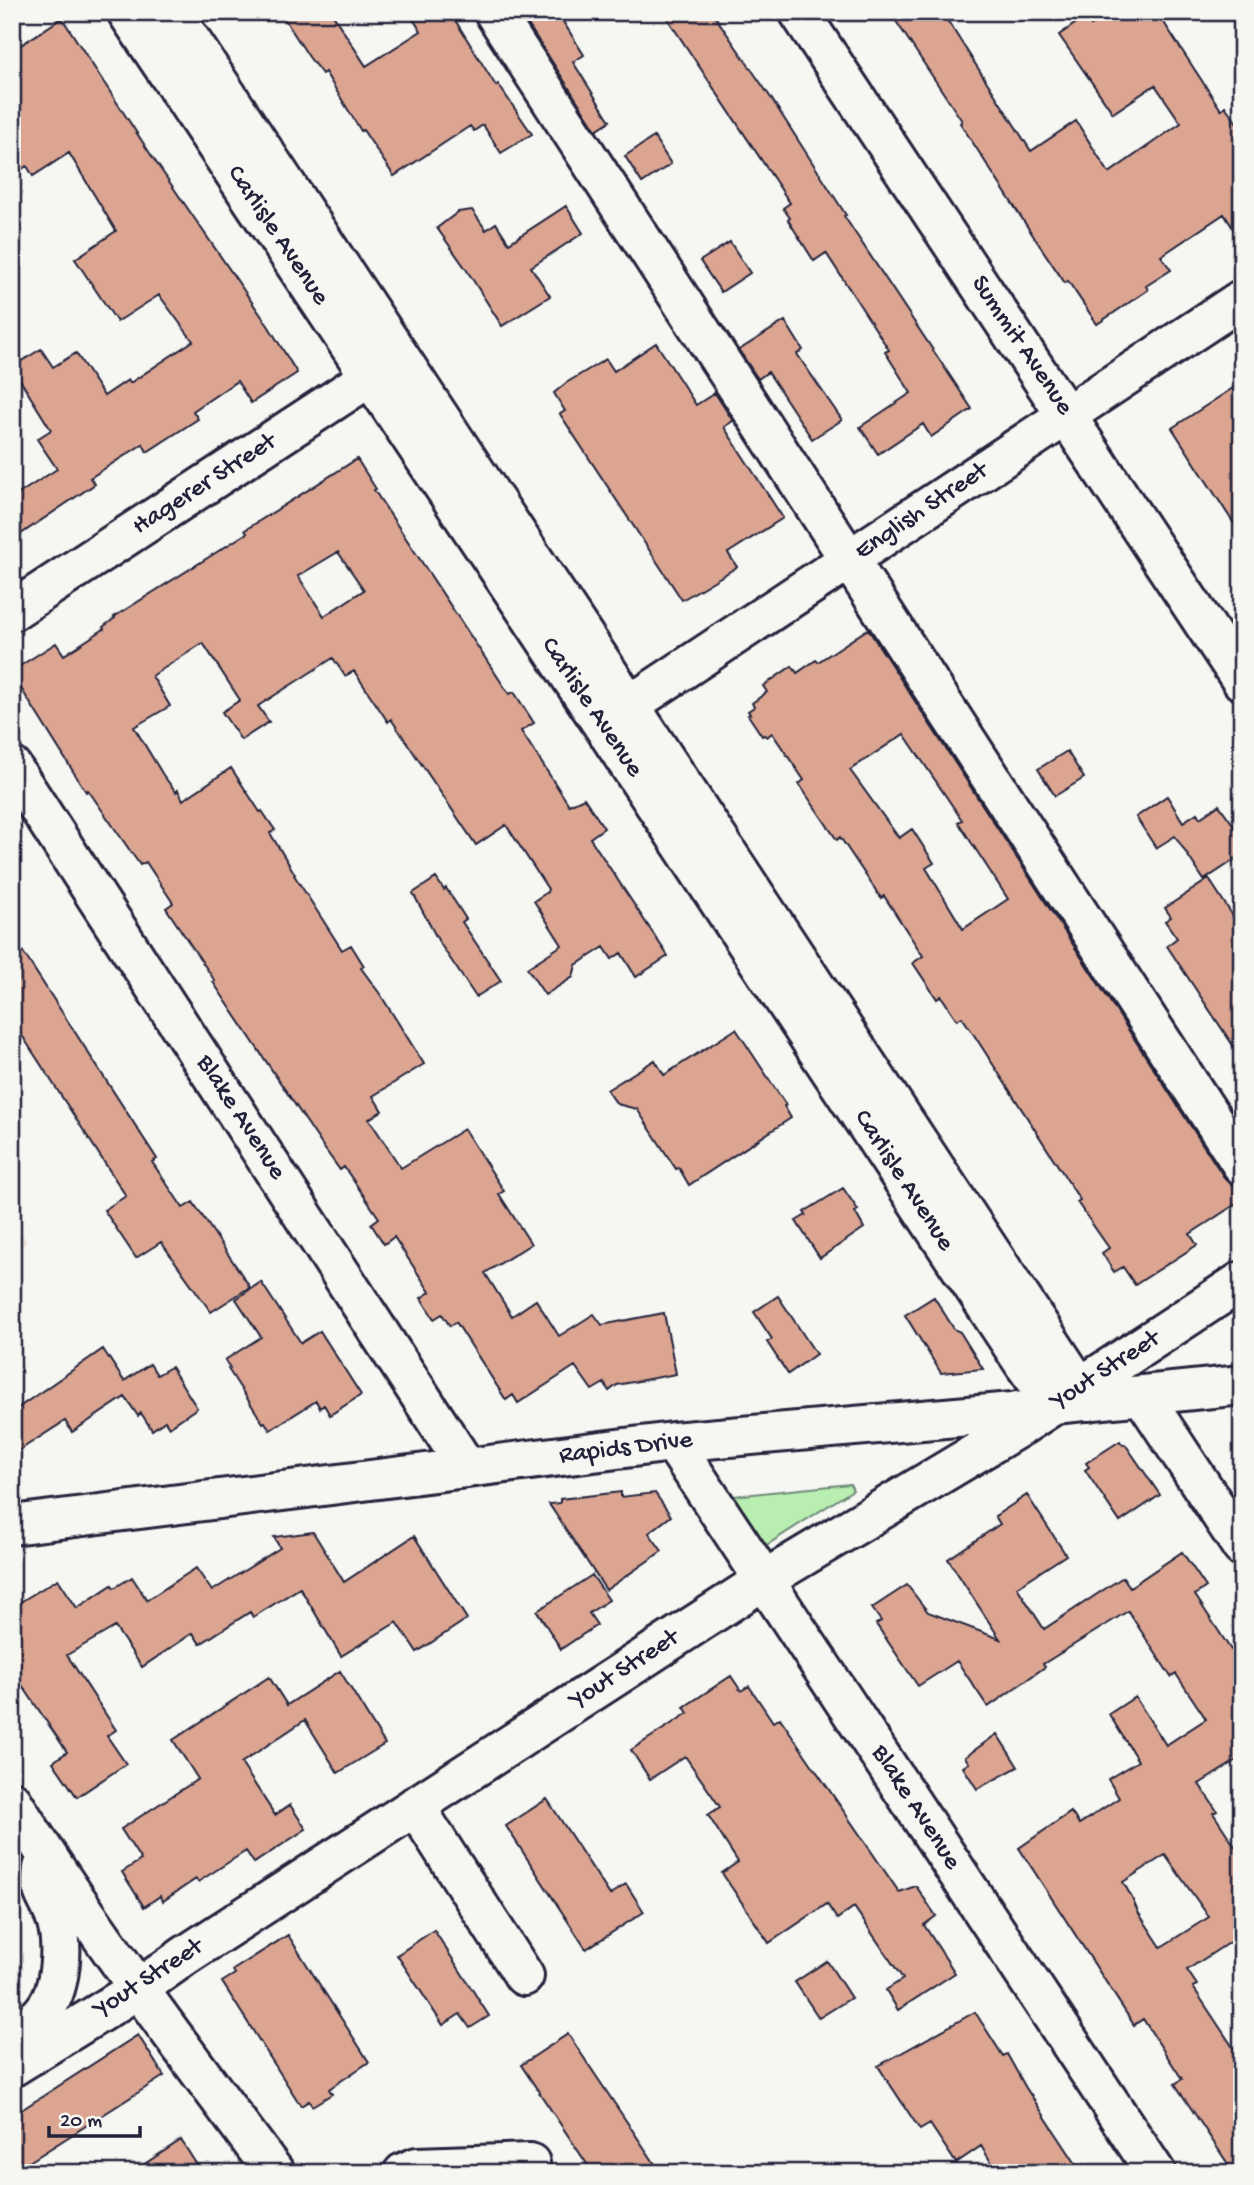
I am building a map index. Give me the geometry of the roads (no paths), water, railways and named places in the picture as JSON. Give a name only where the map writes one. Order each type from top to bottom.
[{"type":"street","name":"Carlisle Avenue","points":[[127,12],[385,367],[615,714],[1024,1365],[1074,1398]]},
{"type":"street","name":"Carlisle Avenue","points":[[172,12],[385,367]]},
{"type":"street","points":[[494,12],[1242,1165]]},
{"type":"street","name":"Summit Avenue","points":[[799,12],[1242,681]]},
{"type":"street","name":"English Street","points":[[615,714],[1242,299]]},
{"type":"street","name":"Hagerer Street","points":[[12,611],[385,367]]},
{"type":"street","name":"Blake Avenue","points":[[12,767],[467,1468]]},
{"type":"street","name":"Yout Street","points":[[12,2067],[138,1989],[186,1955],[764,1580],[1074,1398],[1242,1281]]},
{"type":"street","name":"Rapids Drive","points":[[12,1525],[673,1443],[1013,1412],[1074,1398],[1142,1395],[1242,1385]]},
{"type":"street","points":[[1142,1395],[1242,1547]]},
{"type":"street","name":"Blake Avenue","points":[[673,1443],[1156,2173]]},
{"type":"street","points":[[12,1801],[138,1989],[275,2173]]},
{"type":"street","points":[[415,1806],[524,1976]]},
{"type":"street","points":[[12,2037],[42,2014],[54,1996],[59,1974],[60,1945],[55,1916],[41,1889],[44,1852]]},
{"type":"street","points":[[402,2173],[417,2167],[530,2163]]}]
